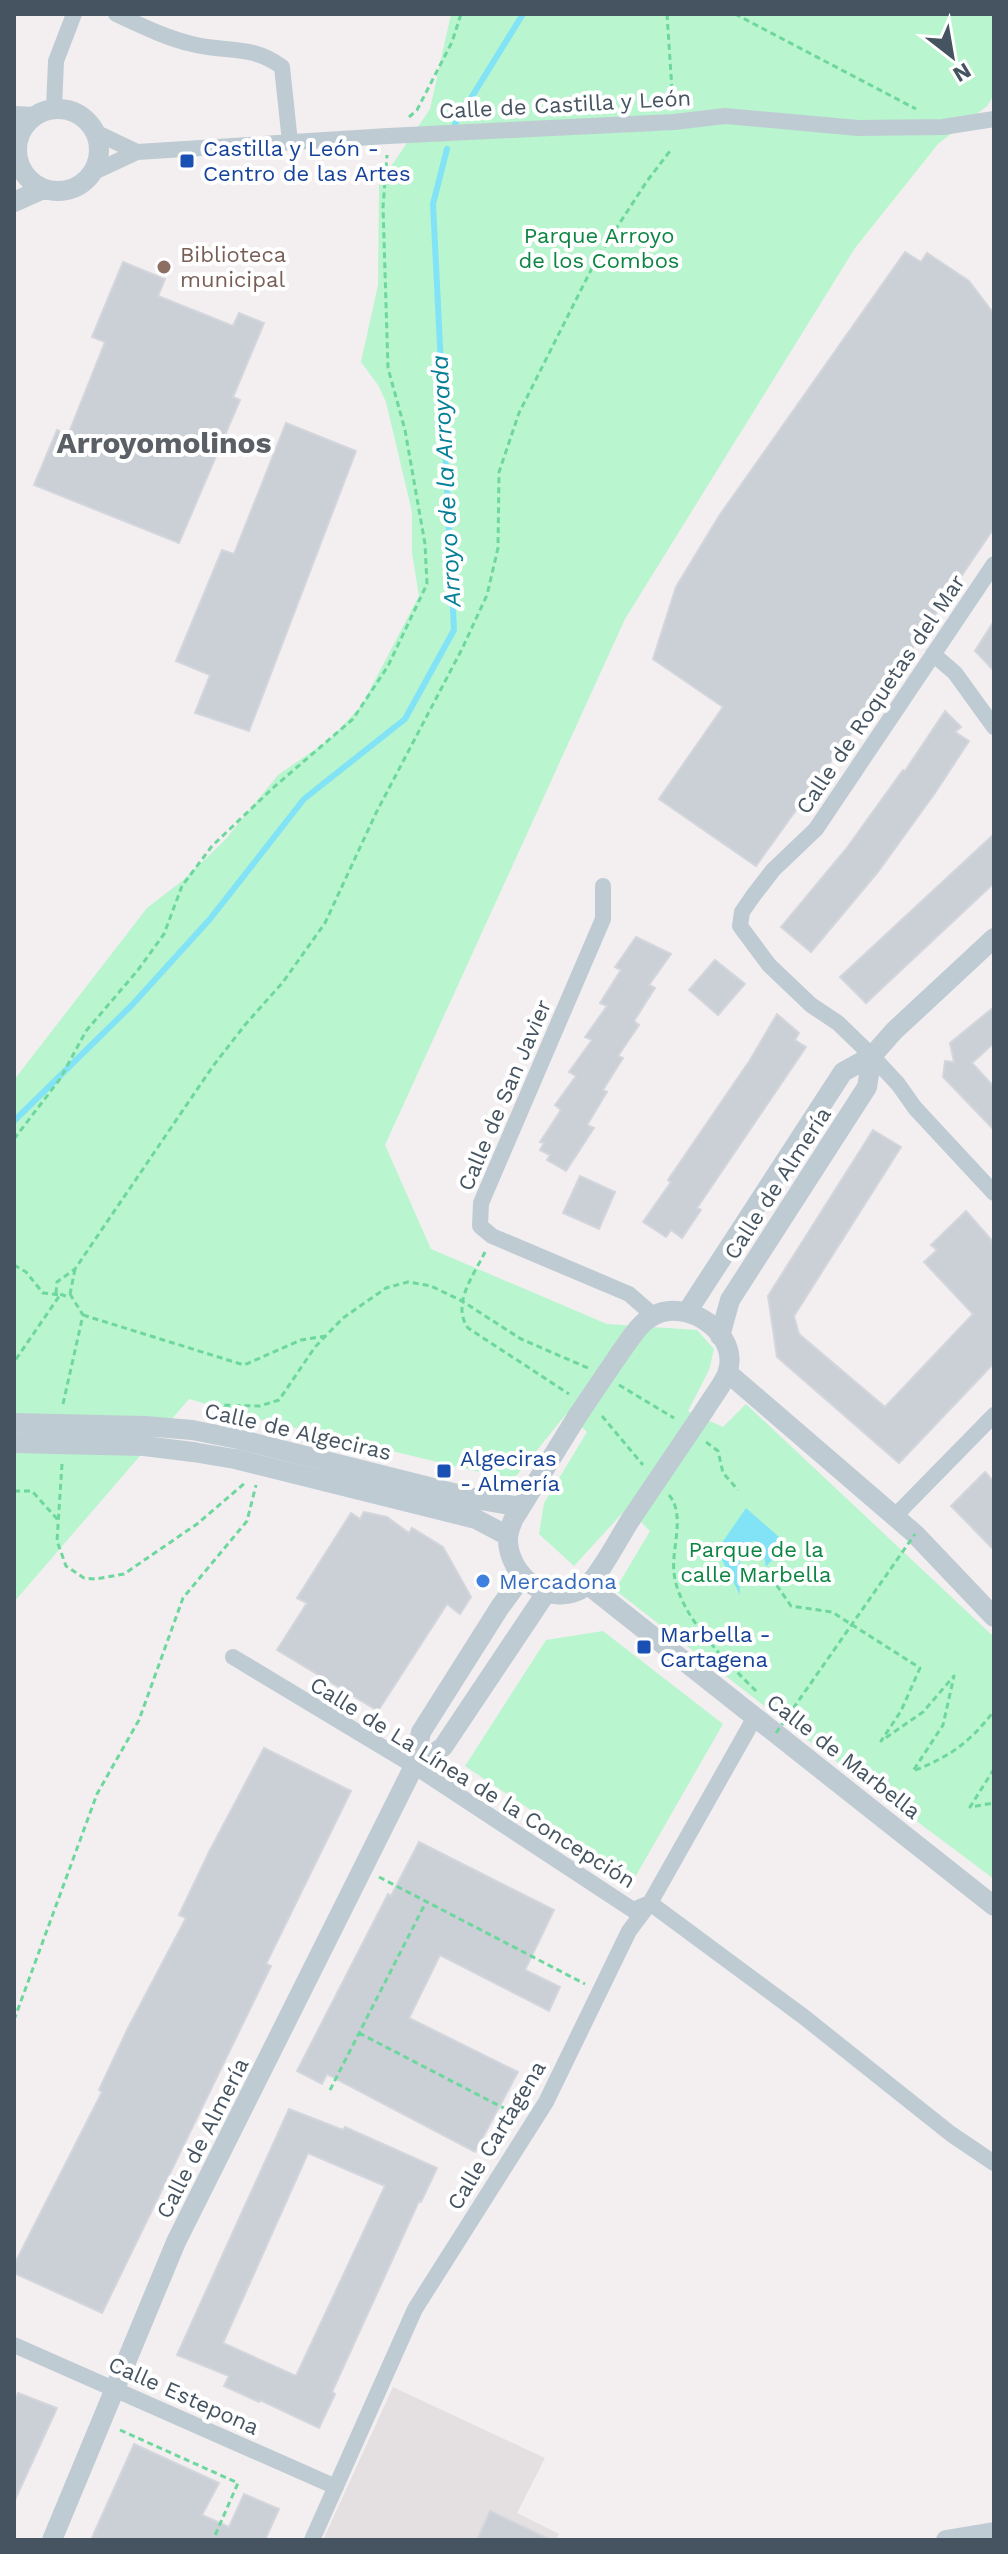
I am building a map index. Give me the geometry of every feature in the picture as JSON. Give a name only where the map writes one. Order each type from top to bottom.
[{"type":"street","points":[[34,112],[69,110],[83,116],[95,132],[100,155],[94,172],[84,183],[71,190],[57,192],[43,189],[29,181],[20,169],[15,152],[74,14]]},
{"type":"street","points":[[116,14],[191,44],[254,51],[269,57],[282,67],[290,142]]},
{"type":"street","name":"Calle de Castilla y León","points":[[94,172],[137,152],[674,122],[725,116],[858,128],[943,127],[994,119]]},
{"type":"street","name":"Calle de Castilla y León","points":[[95,132],[137,152]]},
{"type":"street","points":[[14,202],[43,189]]},
{"type":"street","name":"Calle de Roquetas del Mar","points":[[994,564],[816,829],[773,870],[742,912],[740,926],[769,965],[872,1056],[915,1108],[994,1193]]},
{"type":"street","points":[[933,654],[955,673],[994,727]]},
{"type":"street","name":"Calle de San Javier","points":[[603,886],[603,919],[481,1203],[480,1226],[492,1236],[629,1294],[653,1315]]},
{"type":"street","name":"Calle de Almería","points":[[687,1312],[843,1072],[872,1056],[894,1031],[994,938]]},
{"type":"street","name":"Calle de Almería","points":[[720,1336],[730,1300],[867,1087],[872,1056]]},
{"type":"street","points":[[671,1311],[687,1312],[710,1324],[720,1336],[729,1351],[728,1373],[588,1585],[558,1595],[546,1593],[522,1577],[509,1550],[508,1536],[520,1507],[578,1415],[644,1323],[653,1315],[671,1311]]},
{"type":"street","points":[[728,1373],[915,1534],[994,1617]]},
{"type":"street","points":[[895,1516],[994,1415]]},
{"type":"street","name":"Calle de Algeciras","points":[[14,1423],[192,1430],[520,1507]]},
{"type":"street","name":"Calle de Algeciras","points":[[14,1443],[144,1446],[193,1452],[476,1519],[508,1536]]},
{"type":"street","name":"Calle de Almería","points":[[52,2540],[176,2242],[414,1766],[421,1732],[522,1577]]},
{"type":"street","name":"Calle de Marbella","points":[[588,1585],[994,1906]]},
{"type":"street","name":"Calle de Almería","points":[[414,1766],[443,1747],[546,1593]]},
{"type":"street","name":"Calle de La Línea de la Concepción","points":[[233,1657],[414,1766],[633,1910],[650,1903],[804,2017],[951,2134],[994,2163]]},
{"type":"street","name":"Calle Cartagena","points":[[312,2540],[415,2309],[546,2102],[629,1931],[650,1903],[755,1717]]},
{"type":"street","name":"Calle Estepona","points":[[14,2345],[336,2487]]},
{"type":"street","points":[[946,2540],[994,2532]]},
{"type":"path","points":[[14,1139],[60,1079],[86,1031],[164,934],[182,886],[212,846],[353,719],[388,666],[427,584],[425,544],[408,444],[388,368],[383,207],[388,136],[417,110],[452,42],[461,14]]},
{"type":"path","points":[[667,14],[672,90]]},
{"type":"path","points":[[735,14],[919,110],[943,127]]},
{"type":"path","points":[[60,1295],[55,1288],[57,1282],[75,1269],[213,1066],[283,982],[325,923],[376,813],[487,595],[498,548],[499,472],[519,413],[597,258],[670,151]]},
{"type":"path","points":[[14,1265],[26,1272],[43,1293],[70,1294]]},
{"type":"path","points":[[75,1269],[70,1294],[83,1315],[244,1365],[301,1340],[326,1336]]},
{"type":"path","points":[[206,1413],[215,1405],[260,1406],[279,1400],[298,1370],[343,1318],[386,1288],[408,1282],[431,1286],[462,1301]]},
{"type":"path","points":[[14,1362],[60,1295]]},
{"type":"path","points":[[63,1418],[63,1402],[83,1315]]},
{"type":"path","points":[[62,1461],[57,1541],[60,1555],[73,1573],[96,1579],[124,1574],[230,1498],[261,1466]]},
{"type":"path","points":[[14,2020],[97,1794],[139,1720],[183,1598],[247,1521],[261,1466]]},
{"type":"path","points":[[14,1491],[32,1491],[58,1520]]},
{"type":"path","points":[[776,1733],[915,1534]]},
{"type":"path","points":[[771,1577],[791,1606],[832,1612],[920,1668],[901,1711],[881,1741],[923,1712],[954,1676],[943,1725],[913,1771],[942,1760],[972,1739],[994,1711]]},
{"type":"path","points":[[994,1769],[970,1807],[994,1803]]},
{"type":"path","points":[[363,1869],[599,1992]]},
{"type":"path","points":[[330,2090],[426,1902]]},
{"type":"path","points":[[359,2033],[532,2123]]},
{"type":"path","points":[[102,2421],[238,2483],[213,2540]]},
{"type":"shaded area","points":[[393,2387],[545,2458],[517,2513],[559,2534],[556,2540],[323,2540]]},
{"type":"green space","name":"Parque Arroyo de los Combos","points":[[451,14],[994,14],[994,95],[987,106],[938,144],[855,248],[625,619],[385,1145],[431,1249],[607,1324],[697,1330],[714,1349],[709,1370],[688,1411],[723,1427],[746,1404],[994,1637],[994,1879],[615,1590],[650,1531],[627,1508],[574,1566],[539,1534],[544,1503],[587,1432],[567,1413],[513,1480],[266,1421],[189,1399],[14,1602],[14,1080],[147,908],[182,881],[225,840],[278,775],[330,739],[362,705],[419,596],[412,553],[412,512],[386,402],[361,362],[378,285],[379,184],[430,109]]},
{"type":"green space","points":[[603,1631],[723,1724],[634,1879],[465,1766],[546,1640]]},
{"type":"water","points":[[746,1508],[786,1543],[766,1567],[762,1546],[755,1541],[730,1546],[730,1551],[739,1557],[740,1595],[717,1550]]},
{"type":"building","points":[[905,252],[921,262],[927,253],[969,281],[994,314],[994,528],[916,643],[756,866],[659,799],[723,707],[653,659],[676,587],[719,516]]},
{"type":"building","points":[[123,262],[165,279],[158,296],[233,326],[239,313],[264,323],[233,397],[240,400],[179,543],[34,485],[57,430],[68,435],[105,342],[92,337]]},
{"type":"building","points":[[286,423],[356,451],[249,731],[195,713],[210,675],[176,661],[222,550],[234,554]]},
{"type":"building","points":[[994,621],[994,671],[975,651]]},
{"type":"building","points":[[945,711],[961,727],[955,732],[969,741],[878,872],[811,952],[781,927],[846,849],[905,771]]},
{"type":"building","points":[[994,834],[994,883],[866,1003],[840,977]]},
{"type":"building","points":[[636,937],[671,954],[649,985],[655,988],[634,1021],[639,1025],[618,1056],[623,1058],[603,1090],[607,1092],[587,1125],[594,1128],[566,1171],[547,1160],[550,1155],[540,1150],[544,1143],[540,1142],[561,1110],[555,1105],[576,1076],[569,1072],[592,1040],[585,1037],[607,1006],[600,1003],[621,970],[615,967]]},
{"type":"building","points":[[715,960],[745,984],[718,1015],[689,990]]},
{"type":"building","points":[[994,1007],[994,1043],[972,1063],[994,1087],[994,1130],[943,1077],[945,1061],[954,1062],[950,1043]]},
{"type":"building","points":[[777,1014],[799,1033],[795,1040],[806,1047],[697,1208],[701,1210],[682,1238],[671,1230],[666,1237],[643,1222]]},
{"type":"building","points":[[873,1130],[901,1147],[794,1316],[799,1334],[885,1407],[973,1314],[924,1262],[937,1250],[931,1245],[966,1211],[994,1243],[994,1363],[899,1463],[777,1357],[768,1296]]},
{"type":"building","points":[[580,1176],[615,1192],[599,1229],[563,1213]]},
{"type":"building","points":[[985,1472],[994,1482],[994,1550],[951,1506]]},
{"type":"building","points":[[364,1512],[387,1517],[409,1533],[412,1528],[443,1547],[471,1597],[460,1614],[447,1604],[378,1711],[277,1650],[307,1603],[297,1598],[351,1513],[360,1519]]},
{"type":"building","points":[[264,1748],[351,1791],[266,1964],[271,1966],[102,2313],[14,2273],[14,2265],[102,2092],[99,2090],[128,2028],[186,1918],[179,1915],[209,1852]]},
{"type":"building","points":[[419,1842],[554,1910],[525,1970],[560,1987],[549,2011],[440,1955],[409,2018],[518,2072],[475,2152],[327,2074],[322,2084],[297,2071],[388,1894],[391,1896]]},
{"type":"building","points":[[289,2109],[343,2130],[345,2127],[437,2168],[332,2392],[335,2394],[319,2428],[224,2386],[229,2376],[177,2355]],"holes":[[[308,2153],[385,2186],[296,2376],[223,2343]]]},
{"type":"building","points":[[18,2393],[57,2408],[14,2502],[14,2402]]},
{"type":"building","points":[[134,2444],[219,2483],[202,2515],[229,2527],[244,2494],[279,2509],[265,2540],[91,2540]]},
{"type":"building","points":[[490,2511],[551,2540],[477,2540]]},
{"type":"waterway","name":"Arroyo de la Arroyada","points":[[455,124],[523,14]]},
{"type":"waterway","name":"Arroyo de la Arroyada","points":[[14,1121],[132,1005],[210,919],[304,799],[405,719],[454,630],[433,204],[447,149]]},
{"type":"place","name":"Castilla y León - Centro de las Artes","points":[[187,161]]},
{"type":"place","name":"Biblioteca municipal","points":[[164,267]]},
{"type":"place","name":"Algeciras - Almería","points":[[444,1471]]},
{"type":"place","name":"Mercadona","points":[[483,1581]]},
{"type":"place","name":"Marbella - Cartagena","points":[[644,1647]]},
{"type":"district","name":"Arroyomolinos","points":[[164,443]]},
{"type":"park label","name":"Parque de la calle Marbella","points":[[756,1562]]}]
